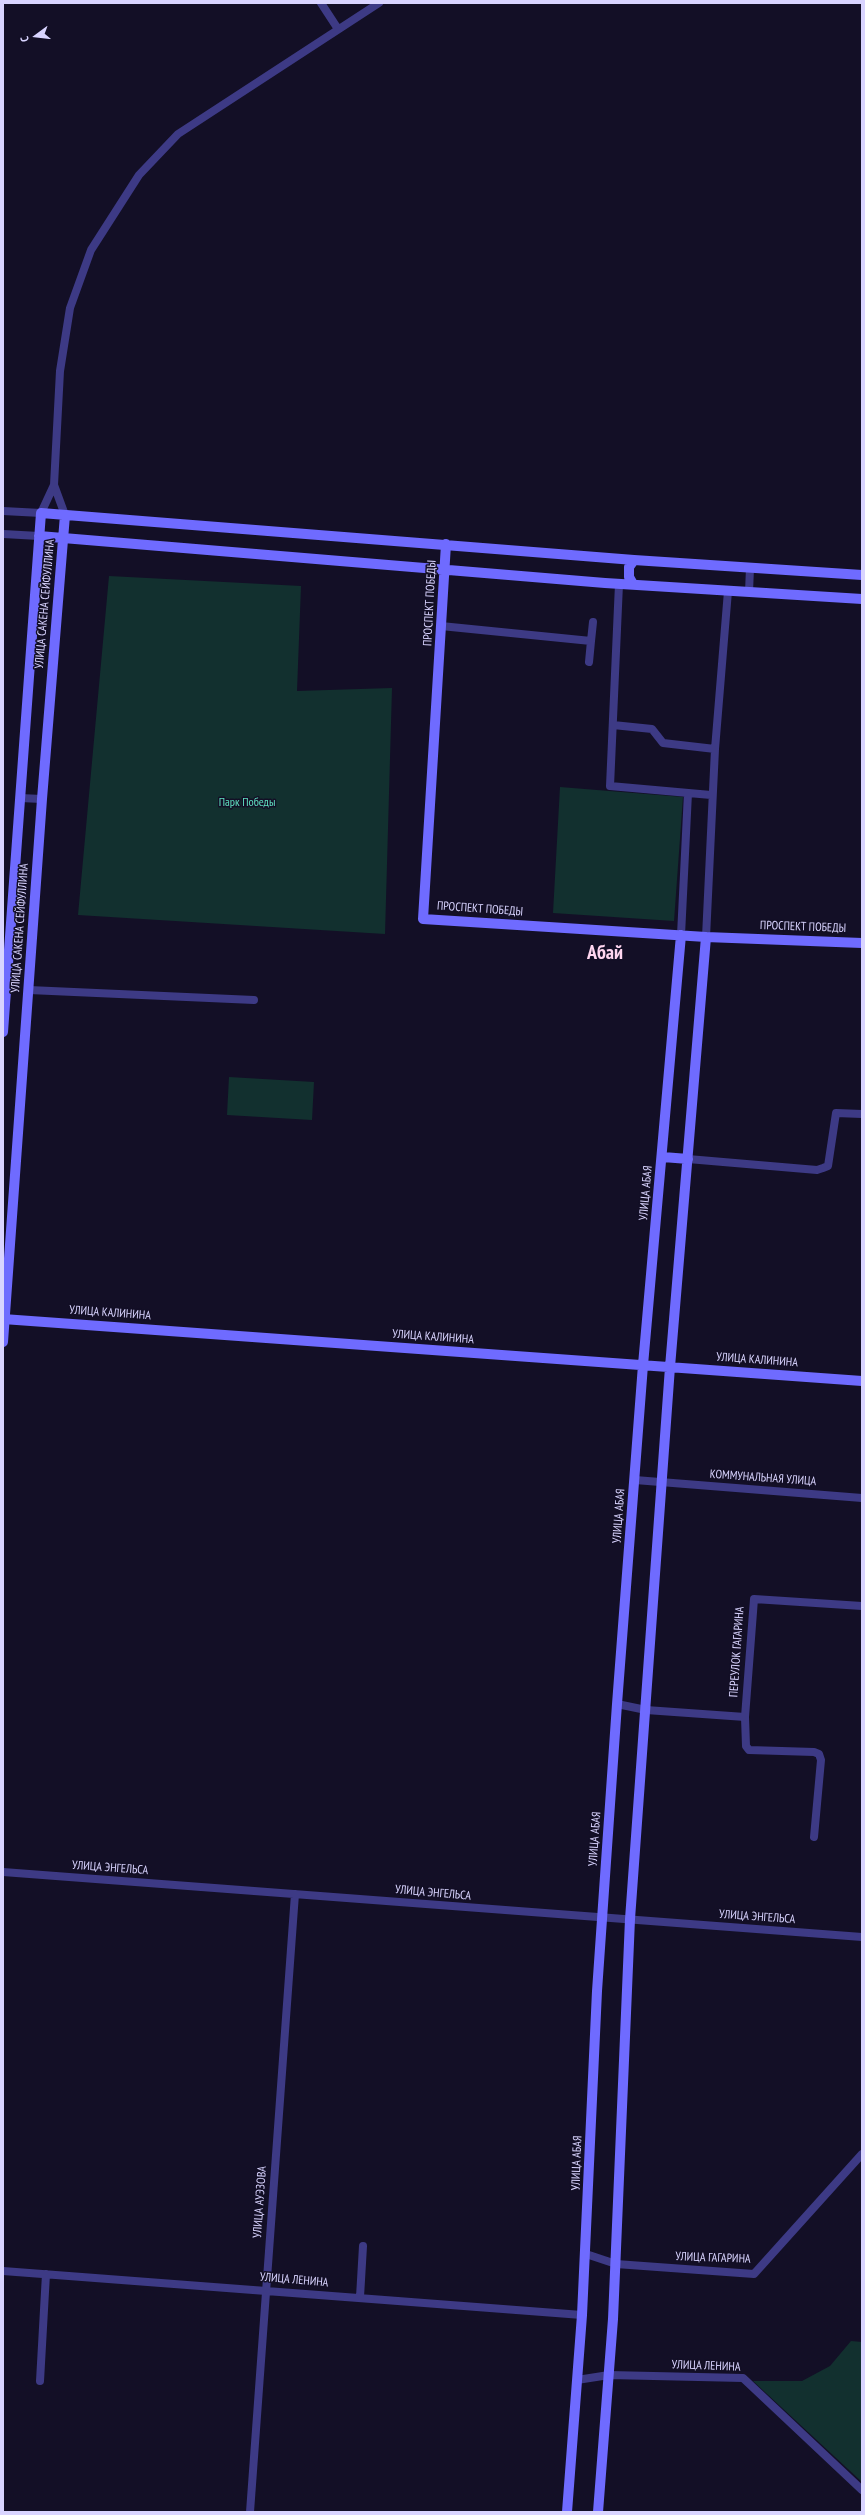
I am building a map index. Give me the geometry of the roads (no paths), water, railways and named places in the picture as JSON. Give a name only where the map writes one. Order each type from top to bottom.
[{"type":"street","points":[[321,3],[338,29]]},
{"type":"street","points":[[42,513],[54,485],[60,371],[70,308],[91,250],[139,175],[178,134],[379,3]]},
{"type":"street","points":[[54,485],[65,515]]},
{"type":"street","points":[[3,511],[446,544],[634,560],[862,575]]},
{"type":"street","name":"УЛИЦА САКЕНА СЕЙФУЛЛИНА","points":[[3,1032],[42,513]]},
{"type":"street","name":"УЛИЦА САКЕНА СЕЙФУЛЛИНА","points":[[3,1342],[42,799],[65,515]]},
{"type":"street","points":[[3,534],[619,584],[862,599]]},
{"type":"street","name":"ПРОСПЕКТ ПОБЕДЫ","points":[[446,544],[423,919],[706,937],[862,943]]},
{"type":"street","points":[[632,584],[628,577],[628,567],[634,560]]},
{"type":"street","points":[[749,592],[750,568]]},
{"type":"street","points":[[619,584],[610,786],[711,795]]},
{"type":"street","points":[[598,2512],[616,2264],[630,1919],[663,1482],[670,1367],[706,937],[711,795],[728,591]]},
{"type":"street","points":[[589,662],[593,622]]},
{"type":"street","points":[[441,626],[591,641]]},
{"type":"street","points":[[613,725],[652,729],[664,743],[714,749]]},
{"type":"street","points":[[663,1157],[681,935],[688,793]]},
{"type":"street","points":[[20,798],[42,799]]},
{"type":"street","points":[[29,990],[254,1000]]},
{"type":"street","points":[[688,1159],[817,1170],[828,1166],[836,1113],[862,1114]]},
{"type":"street","name":"УЛИЦА АБАЯ","points":[[567,2512],[586,2254],[602,1917],[643,1365],[663,1157],[688,1159]]},
{"type":"street","name":"УЛИЦА КАЛИНИНА","points":[[4,1319],[862,1381]]},
{"type":"street","name":"КОММУНАЛЬНАЯ УЛИЦА","points":[[635,1480],[862,1498]]},
{"type":"street","name":"ПЕРЕУЛОК ГАГАРИНА","points":[[745,1717],[754,1598],[862,1606]]},
{"type":"street","points":[[617,1704],[646,1710],[745,1717],[746,1746],[749,1750],[814,1752],[819,1754],[821,1760],[814,1837]]},
{"type":"street","name":"УЛИЦА ЭНГЕЛЬСА","points":[[3,1872],[862,1937]]},
{"type":"street","name":"УЛИЦА АУЭЗОВА","points":[[250,2512],[265,2289],[295,1894]]},
{"type":"street","name":"УЛИЦА ГАГАРИНА","points":[[586,2254],[616,2264],[754,2274],[862,2154]]},
{"type":"street","points":[[360,2297],[363,2246]]},
{"type":"street","name":"УЛИЦА ЛЕНИНА","points":[[3,2271],[265,2289],[582,2315]]},
{"type":"street","points":[[40,2381],[46,2274]]},
{"type":"street","name":"УЛИЦА ЛЕНИНА","points":[[577,2380],[609,2375],[743,2378],[862,2490]]},
{"type":"district","name":"Абай","points":[[605,953]]},
{"type":"park label","name":"Парк Победы","points":[[247,803]]}]
